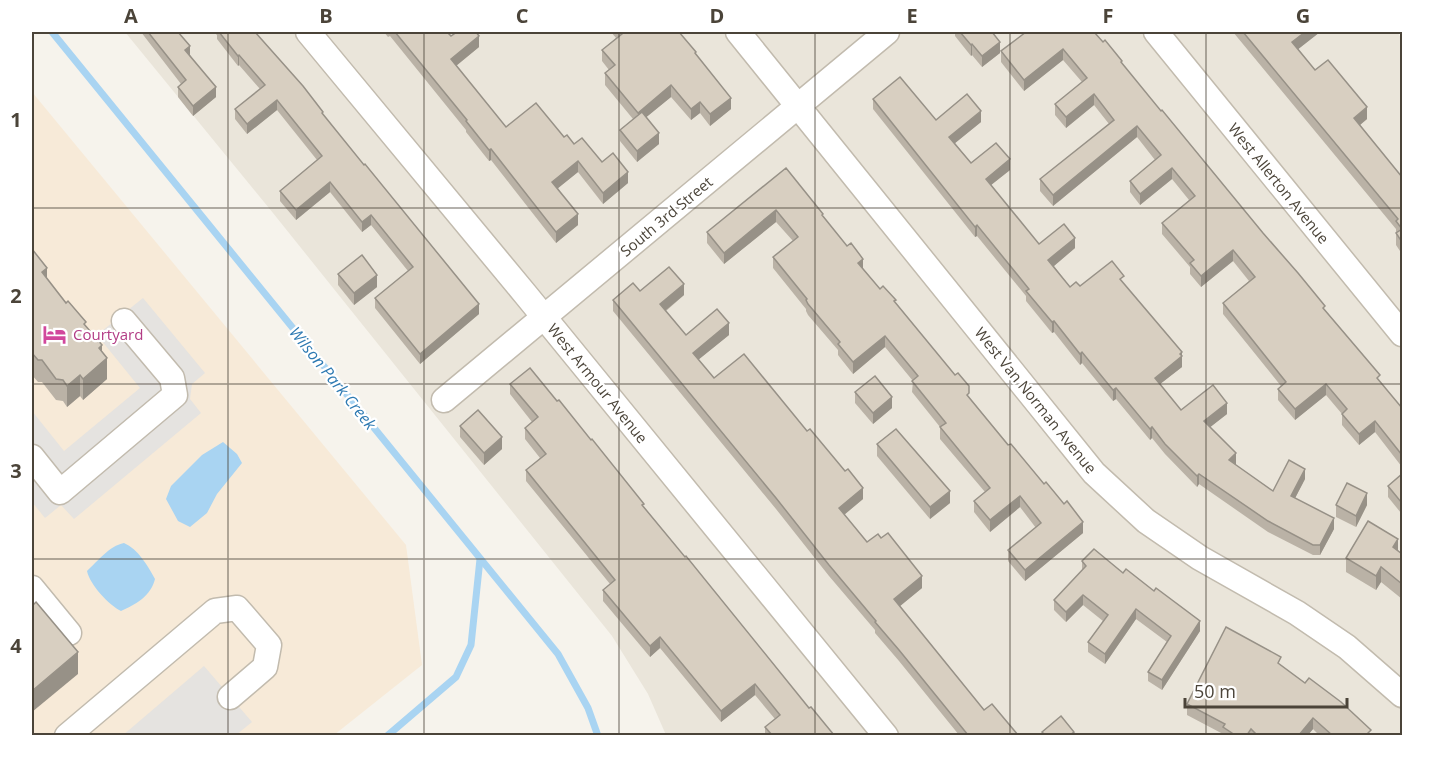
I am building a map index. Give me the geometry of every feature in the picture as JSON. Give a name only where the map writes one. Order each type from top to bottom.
[{"type":"street","name":"West Armour Avenue","points":[[308,32],[886,735]]},
{"type":"street","name":"West Van Norman Avenue","points":[[738,32],[1094,473],[1146,521],[1200,558],[1297,613],[1347,647],[1402,695]]},
{"type":"street","name":"South 3rd Street","points":[[444,400],[887,32]]},
{"type":"street","name":"West Allerton Avenue","points":[[1156,32],[1402,334]]},
{"type":"street","points":[[32,457],[60,492],[175,395],[172,378],[124,321]]},
{"type":"street","points":[[32,588],[69,633]]},
{"type":"street","points":[[67,735],[215,611],[237,608],[269,645],[265,667],[230,697]]},
{"type":"shaded area","points":[[125,32],[1397,32],[1402,39],[1402,735],[666,735],[648,694],[612,636]]},
{"type":"shaded area","points":[[32,92],[406,545],[422,665],[334,735],[32,735]]},
{"type":"shaded area","points":[[143,298],[205,373],[192,384],[190,399],[201,413],[74,519],[61,505],[45,518],[32,502],[32,411],[64,451],[140,388],[97,335]]},
{"type":"shaded area","points":[[204,666],[252,722],[236,735],[122,736]]},
{"type":"water","points":[[223,442],[237,454],[242,463],[217,494],[207,513],[190,527],[178,521],[166,499],[171,486],[202,455]]},
{"type":"water","points":[[124,543],[146,563],[155,579],[146,595],[137,603],[121,611],[101,594],[87,571],[109,551]]},
{"type":"building","points":[[148,32],[178,32],[190,46],[185,50],[216,87],[193,106],[178,87],[186,80]]},
{"type":"building","points":[[219,32],[255,32],[303,86],[322,113],[479,304],[420,354],[375,298],[413,267],[371,215],[362,222],[330,182],[296,210],[280,191],[322,156],[277,100],[247,124],[235,109],[265,85]]},
{"type":"building","points":[[395,32],[447,32],[451,36],[457,32],[476,32],[479,36],[451,59],[506,127],[536,103],[564,137],[567,135],[574,144],[582,138],[602,162],[613,153],[628,172],[603,193],[578,161],[552,182],[578,214],[556,232]]},
{"type":"building","points":[[620,32],[679,32],[731,98],[710,114],[700,102],[691,109],[671,85],[638,113],[605,73],[615,65],[602,50],[622,34]]},
{"type":"building","points":[[960,32],[992,32],[1000,42],[982,56]]},
{"type":"building","points":[[1026,32],[1094,32],[1103,42],[1105,40],[1380,375],[1377,378],[1402,408],[1402,455],[1375,421],[1359,434],[1342,414],[1347,409],[1326,384],[1295,409],[1278,389],[1286,382],[1223,303],[1255,277],[1233,250],[1201,276],[1190,263],[1194,260],[1162,223],[1195,196],[1172,168],[1140,194],[1130,181],[1161,155],[1137,126],[1053,195],[1040,179],[1114,120],[1094,94],[1066,117],[1055,104],[1087,78],[1063,49],[1024,80],[1001,51]]},
{"type":"building","points":[[1243,32],[1305,32],[1292,42],[1315,70],[1328,60],[1367,107],[1354,118],[1402,177],[1402,229],[1396,221],[1398,219]]},
{"type":"building","points":[[900,77],[936,120],[967,94],[981,111],[949,137],[971,163],[996,143],[1010,159],[986,179],[1039,244],[1064,224],[1075,238],[1048,260],[1070,287],[1076,282],[1080,286],[1112,261],[1124,276],[1120,279],[1182,352],[1180,354],[1182,356],[1155,378],[1181,410],[1213,385],[1227,403],[1204,421],[1236,453],[1229,460],[1273,491],[1289,460],[1305,469],[1291,496],[1334,518],[1320,545],[1313,545],[1268,521],[1199,474],[1197,476],[1165,444],[1152,427],[1150,429],[1116,388],[1113,390],[1082,352],[1080,354],[1026,291],[1029,289],[977,225],[975,227],[873,99]]},
{"type":"building","points":[[642,112],[659,133],[637,151],[620,130]]},
{"type":"building","points":[[786,168],[847,246],[851,243],[863,259],[858,263],[880,289],[883,286],[896,300],[894,301],[955,375],[958,373],[969,386],[967,395],[1008,445],[1011,444],[1064,504],[1067,501],[1083,522],[1025,570],[1008,550],[1041,523],[1020,496],[990,520],[974,501],[990,488],[940,427],[946,423],[912,381],[918,376],[885,336],[853,362],[773,257],[798,237],[776,210],[724,253],[707,232]]},
{"type":"building","points":[[1402,229],[1402,242],[1396,233]]},
{"type":"building","name":"Courtyard","points":[[32,249],[47,268],[42,272],[66,303],[68,301],[86,322],[84,324],[102,345],[99,348],[107,358],[83,379],[80,375],[67,386],[63,380],[56,379],[42,360],[38,360],[32,353]]},
{"type":"building","points":[[362,255],[377,275],[354,293],[338,274]]},
{"type":"building","points":[[669,267],[684,284],[660,304],[686,335],[717,309],[729,323],[693,353],[714,378],[744,354],[807,431],[810,429],[845,471],[848,469],[863,488],[839,508],[867,542],[878,534],[881,538],[888,533],[922,576],[894,599],[984,710],[992,704],[1018,735],[968,735],[613,300],[633,283],[640,291]]},
{"type":"building","points":[[530,368],[592,439],[644,504],[642,505],[809,708],[811,707],[834,735],[772,735],[765,727],[780,715],[755,684],[721,711],[660,637],[650,646],[603,590],[615,580],[526,470],[546,454],[525,428],[538,417],[510,384]]},
{"type":"building","points":[[875,376],[892,397],[873,413],[855,392]]},
{"type":"building","points":[[478,410],[502,437],[484,453],[460,426]]},
{"type":"building","points":[[896,429],[950,491],[930,507],[877,444]]},
{"type":"building","points":[[1402,474],[1402,501],[1401,502],[1388,486]]},
{"type":"building","points":[[1347,483],[1367,493],[1356,516],[1336,505]]},
{"type":"building","points":[[1368,521],[1398,539],[1393,547],[1402,554],[1402,584],[1381,567],[1376,576],[1346,558]]},
{"type":"building","points":[[1094,549],[1123,573],[1126,569],[1154,591],[1156,588],[1200,621],[1162,680],[1148,672],[1171,636],[1136,609],[1105,654],[1088,642],[1108,615],[1083,595],[1066,612],[1054,600],[1086,566],[1082,561]]},
{"type":"building","points":[[36,602],[78,652],[32,691],[32,606]]},
{"type":"building","points":[[1226,627],[1281,657],[1278,663],[1305,683],[1309,678],[1341,702],[1371,730],[1366,735],[1332,735],[1313,718],[1299,735],[1257,735],[1251,729],[1247,735],[1235,735],[1223,727],[1225,724],[1187,704]]},
{"type":"building","points":[[1061,716],[1074,732],[1070,735],[1045,735],[1042,732]]},
{"type":"waterway","name":"Wilson Park Creek","points":[[52,32],[558,654],[588,708],[598,736]]},
{"type":"waterway","points":[[387,736],[456,677],[471,645],[480,559]]},
{"type":"place","name":"Courtyard","points":[[55,334]]}]
